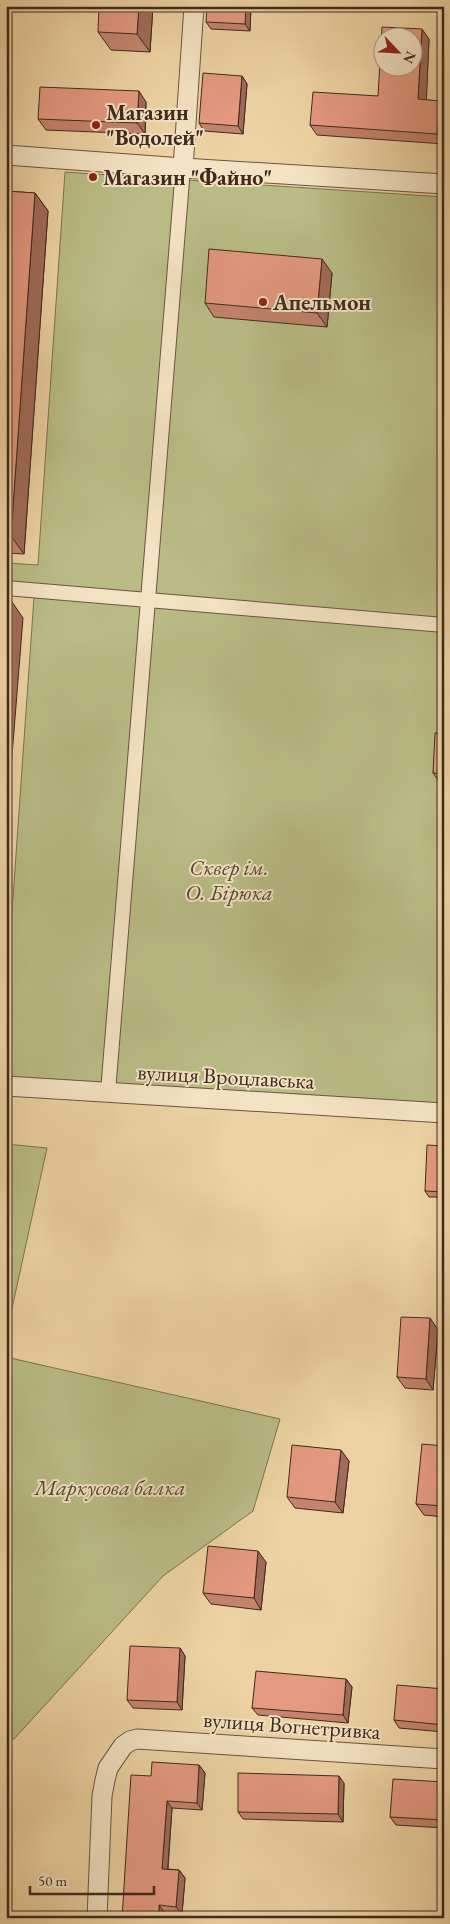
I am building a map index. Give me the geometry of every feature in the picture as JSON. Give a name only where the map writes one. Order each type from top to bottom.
[{"type":"street","points":[[108,1092],[183,168],[194,6]]},
{"type":"street","points":[[6,155],[444,184]]},
{"type":"street","points":[[6,588],[444,625]]},
{"type":"street","name":"вулиця Вроцлавська","points":[[6,1086],[444,1113]]},
{"type":"street","name":"вулиця Вогнетривка","points":[[97,1918],[102,1796],[108,1768],[119,1751],[130,1741],[137,1739],[444,1759]]},
{"type":"green space","name":"Сквер ім. О. Бірюка","points":[[65,172],[444,197],[444,1111],[6,1077],[6,998],[34,597],[6,594],[6,563],[38,565]]},
{"type":"green space","points":[[6,1144],[47,1148],[6,1336]]},
{"type":"green space","name":"Маркусова балка","points":[[6,1357],[280,1419],[253,1511],[163,1576],[14,1739],[6,1740]]},
{"type":"building","points":[[99,6],[139,6],[137,34],[98,32]]},
{"type":"building","points":[[207,6],[246,6],[245,24],[206,22]]},
{"type":"building","points":[[203,73],[242,76],[238,126],[199,123]]},
{"type":"building","points":[[379,78],[419,78],[418,99],[440,101],[437,134],[310,125],[313,92],[378,96]]},
{"type":"building","points":[[40,87],[139,91],[137,123],[38,119]]},
{"type":"building","points":[[6,191],[35,193],[11,536],[6,536]]},
{"type":"building","points":[[209,249],[322,259],[317,313],[205,303]]},
{"type":"building","points":[[6,599],[10,599],[6,646]]},
{"type":"building","points":[[435,733],[444,733],[444,774],[433,773]]},
{"type":"building","points":[[427,1145],[444,1146],[444,1192],[425,1191]]},
{"type":"building","points":[[401,1317],[430,1318],[426,1379],[397,1377]]},
{"type":"building","points":[[422,1444],[444,1446],[444,1506],[416,1504]]},
{"type":"building","points":[[292,1445],[341,1450],[335,1502],[287,1497]]},
{"type":"building","points":[[208,1546],[258,1551],[254,1598],[203,1593]]},
{"type":"building","points":[[130,1646],[180,1648],[177,1702],[127,1700]]},
{"type":"building","points":[[256,1671],[346,1679],[343,1715],[252,1708]]},
{"type":"building","points":[[397,1685],[444,1689],[444,1725],[394,1720]]},
{"type":"building","points":[[152,1762],[199,1765],[197,1803],[167,1801],[162,1869],[179,1870],[176,1907],[159,1905],[159,1918],[122,1918],[131,1775],[151,1776]]},
{"type":"building","points":[[238,1773],[339,1776],[338,1814],[238,1812]]},
{"type":"building","points":[[393,1779],[444,1782],[444,1820],[390,1817]]},
{"type":"place","name":"Магазин \"Водолей\"","points":[[96,125]]},
{"type":"place","name":"Магазин \"Файно\"","points":[[93,177]]},
{"type":"place","name":"Апельмон","points":[[263,302]]}]
